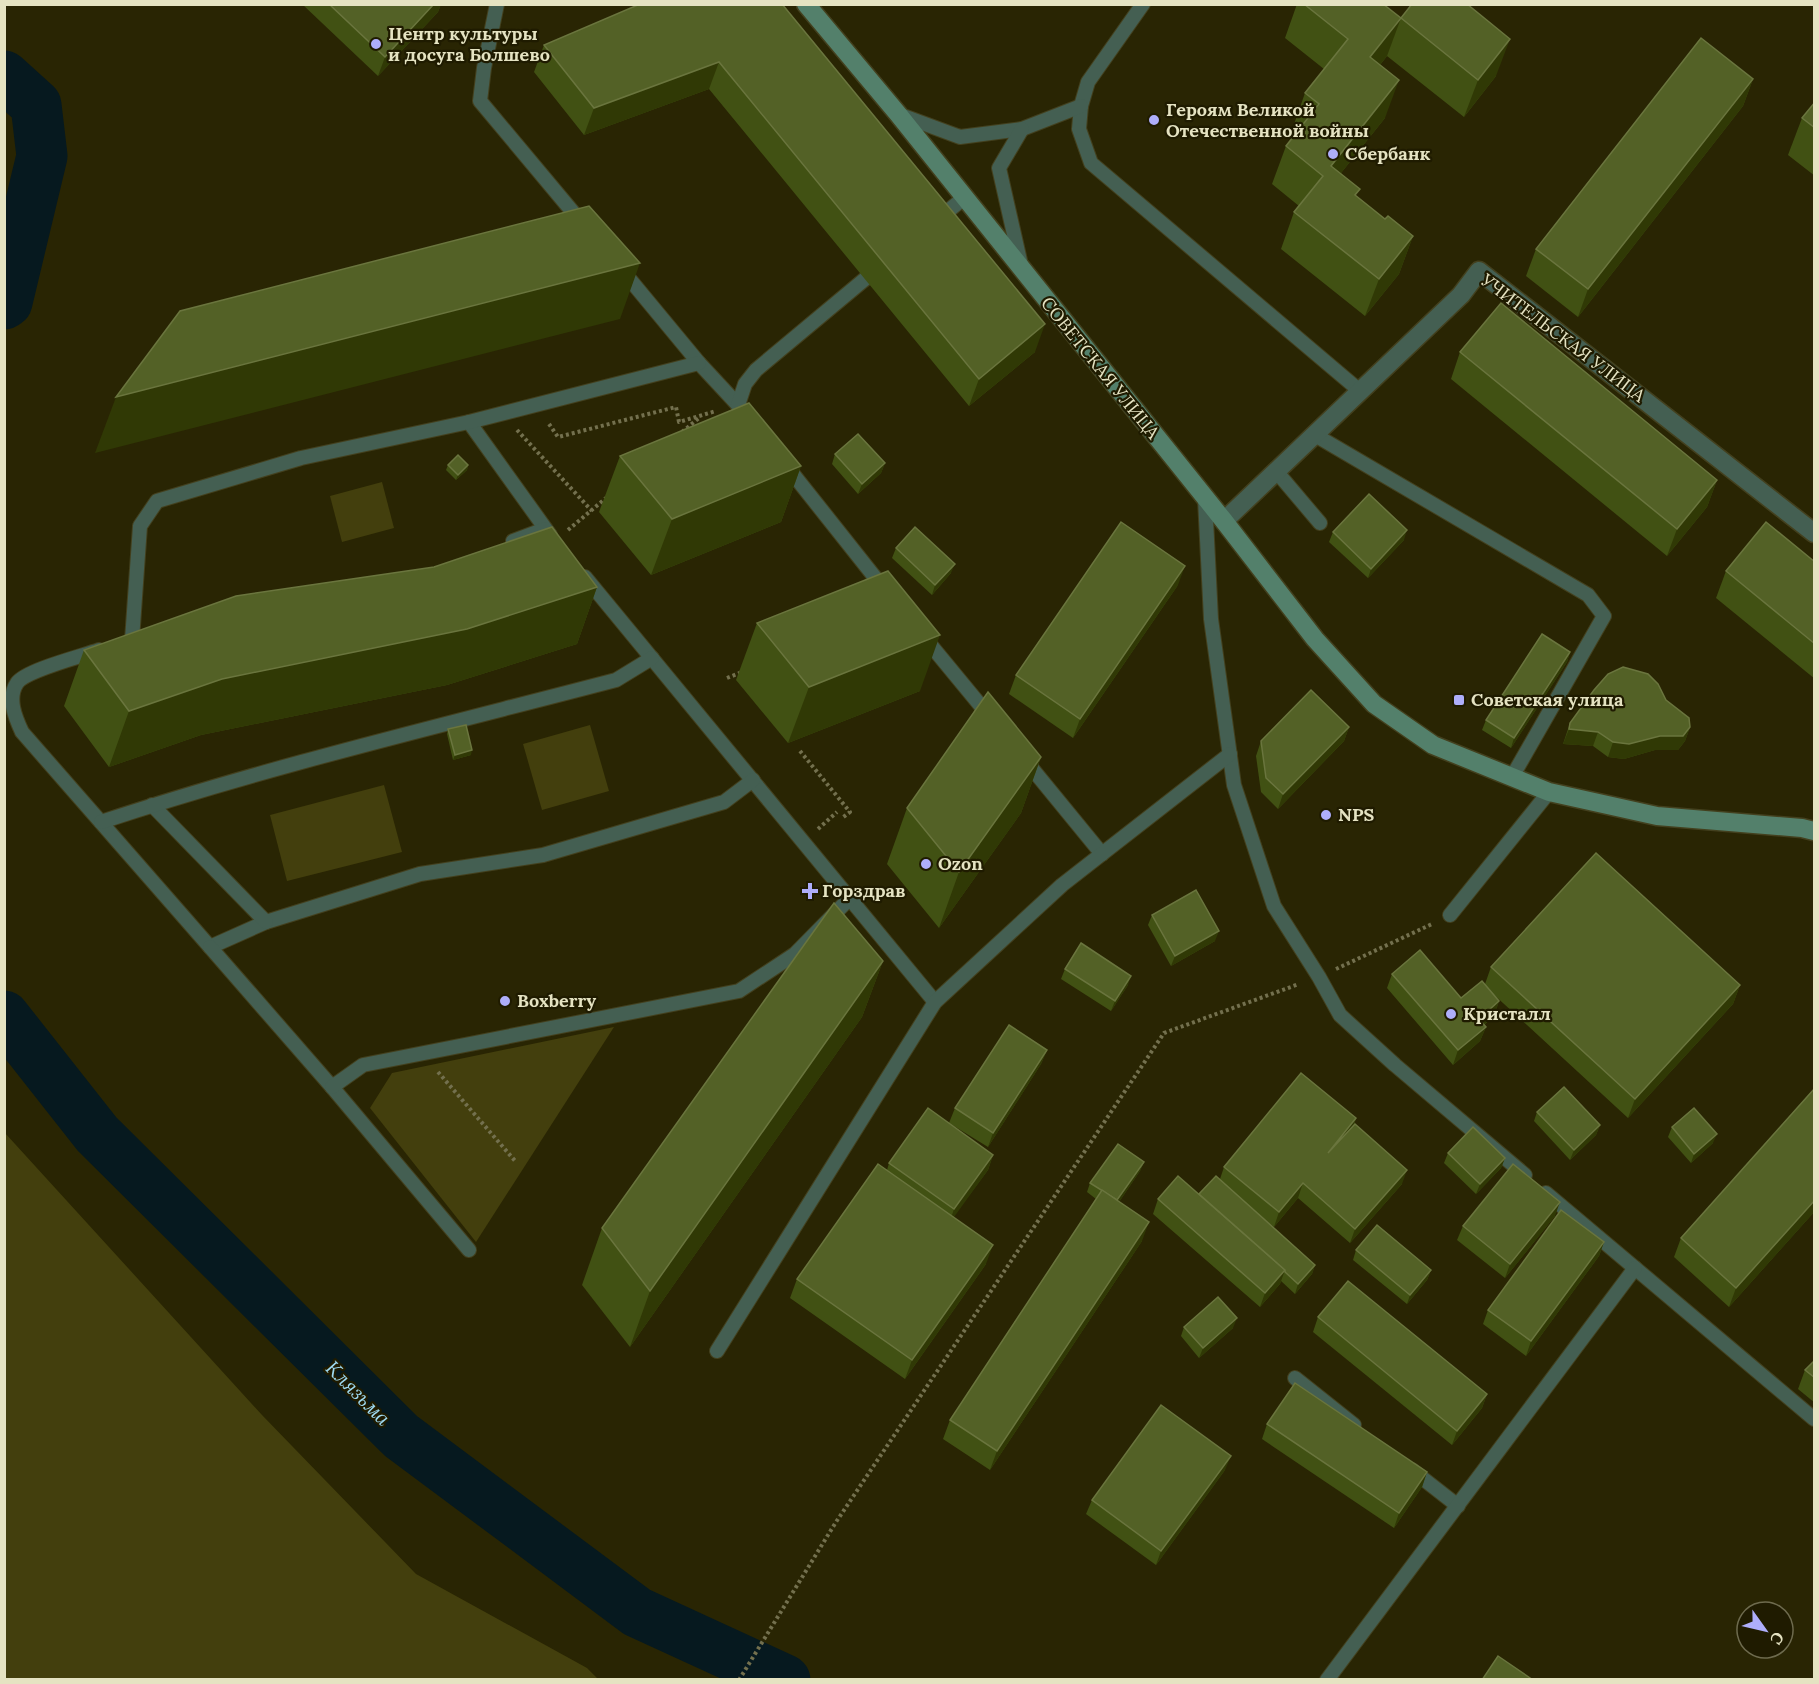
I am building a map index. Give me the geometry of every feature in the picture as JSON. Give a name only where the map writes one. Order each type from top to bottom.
[{"type":"main road","name":"СОВЕТСКАЯ УЛИЦА","points":[[806,4],[898,114],[1224,521],[1315,639],[1374,704],[1433,745],[1549,792],[1657,816],[1815,831]]},
{"type":"street","name":"УЧИТЕЛЬСКАЯ УЛИЦА","points":[[1224,521],[1461,295],[1479,271],[1815,533]]},
{"type":"lane","points":[[497,4],[480,101],[594,237]]},
{"type":"lane","points":[[1143,4],[1089,82],[1081,106],[1079,129],[1091,163],[1360,391]]},
{"type":"lane","points":[[898,114],[960,137],[1022,129],[1081,106]]},
{"type":"lane","points":[[1022,129],[999,168],[1022,269]]},
{"type":"lane","points":[[923,232],[964,197]]},
{"type":"lane","points":[[738,405],[745,384],[756,370],[890,259]]},
{"type":"lane","points":[[616,264],[760,432]]},
{"type":"lane","points":[[469,1250],[332,1087],[22,732],[14,715],[12,699],[17,683],[28,674],[127,641],[140,526],[157,501],[301,458],[469,422],[699,363]]},
{"type":"lane","points":[[469,422],[545,529],[559,545]]},
{"type":"lane","points":[[1315,435],[1588,595],[1604,616],[1512,777]]},
{"type":"lane","points":[[774,450],[891,596]]},
{"type":"lane","points":[[1276,471],[1320,523]]},
{"type":"lane","points":[[1205,499],[1211,619],[1234,785],[1274,906],[1340,1015],[1395,1065],[1815,1419]]},
{"type":"lane","points":[[501,545],[545,529]]},
{"type":"lane","points":[[577,568],[935,1002]]},
{"type":"lane","points":[[913,624],[996,725]]},
{"type":"lane","points":[[101,822],[152,805],[337,753],[616,680],[652,658]]},
{"type":"lane","points":[[1019,753],[1102,854]]},
{"type":"lane","points":[[717,1351],[935,1002],[1062,885],[1230,754]]},
{"type":"lane","points":[[210,947],[266,922],[420,874],[543,855],[724,802],[753,780]]},
{"type":"lane","points":[[1450,915],[1549,792]]},
{"type":"lane","points":[[152,805],[266,922]]},
{"type":"lane","points":[[332,1087],[363,1065],[739,991],[795,954],[850,898]]},
{"type":"lane","points":[[1327,1680],[1635,1268]]},
{"type":"lane","points":[[1295,1378],[1367,1435]]},
{"type":"lane","points":[[1403,1463],[1458,1506]]},
{"type":"path","points":[[548,423],[558,437],[676,407],[679,422],[738,405]]},
{"type":"path","points":[[502,413],[592,511]]},
{"type":"path","points":[[679,435],[702,415]]},
{"type":"path","points":[[559,545],[610,494]]},
{"type":"path","points":[[727,678],[745,671]]},
{"type":"path","points":[[800,751],[850,812],[842,818]]},
{"type":"path","points":[[817,830],[837,812]]},
{"type":"path","points":[[738,1680],[836,1522],[1164,1033],[1319,977],[1450,915]]},
{"type":"path","points":[[422,1054],[516,1162]]},
{"type":"shaded area","points":[[382,482],[394,528],[342,542],[330,496]]},
{"type":"shaded area","points":[[590,725],[609,791],[542,810],[523,744]]},
{"type":"shaded area","points":[[384,785],[402,852],[287,881],[270,815]]},
{"type":"shaded area","points":[[614,1027],[476,1242],[370,1108],[392,1073]]},
{"type":"shaded area","points":[[5,1133],[262,1415],[416,1574],[587,1668],[598,1679],[5,1679]]},
{"type":"building","points":[[329,4],[434,4],[385,57]]},
{"type":"building","points":[[640,4],[782,4],[1045,324],[979,379],[719,62],[594,108],[544,45]]},
{"type":"building","points":[[1304,4],[1383,4],[1401,18],[1370,57],[1399,80],[1331,166],[1360,189],[1355,195],[1385,219],[1388,216],[1413,236],[1379,279],[1294,212],[1323,176],[1286,146],[1319,104],[1305,93],[1348,39]]},
{"type":"building","points":[[1412,4],[1467,4],[1510,39],[1478,80],[1401,18]]},
{"type":"building","points":[[1701,38],[1753,79],[1588,289],[1536,249]]},
{"type":"building","points":[[1815,102],[1815,128],[1802,118]]},
{"type":"building","points":[[589,206],[640,263],[116,397],[180,311]]},
{"type":"building","points":[[1501,303],[1717,480],[1677,529],[1460,352]]},
{"type":"building","points":[[749,403],[801,466],[672,519],[620,456]]},
{"type":"building","points":[[858,434],[885,463],[862,484],[835,454]]},
{"type":"building","points":[[458,455],[468,465],[458,475],[448,465]]},
{"type":"building","points":[[1369,494],[1407,530],[1371,569],[1333,532]]},
{"type":"building","points":[[1121,522],[1185,566],[1080,719],[1016,675]]},
{"type":"building","points":[[1766,522],[1815,562],[1815,644],[1726,571]]},
{"type":"building","points":[[552,527],[597,587],[467,629],[222,679],[129,711],[84,650],[236,596],[434,567]]},
{"type":"building","points":[[915,527],[955,564],[935,585],[896,548]]},
{"type":"building","points":[[888,571],[940,635],[809,687],[757,623]]},
{"type":"building","points":[[1542,634],[1570,652],[1514,738],[1486,720]]},
{"type":"building","points":[[1623,667],[1648,674],[1658,684],[1666,700],[1689,718],[1690,727],[1683,736],[1660,736],[1629,744],[1613,742],[1598,732],[1569,729],[1570,723],[1594,690],[1608,674]]},
{"type":"building","points":[[1311,690],[1349,727],[1283,794],[1266,778],[1261,741]]},
{"type":"building","points":[[988,692],[1041,757],[959,872],[907,808]]},
{"type":"building","points":[[466,725],[472,750],[455,755],[448,729]]},
{"type":"building","points":[[1596,853],[1740,985],[1635,1099],[1491,967]]},
{"type":"building","points":[[1196,890],[1219,931],[1175,956],[1152,915]]},
{"type":"building","points":[[834,903],[883,961],[650,1291],[602,1228]]},
{"type":"building","points":[[1081,943],[1131,976],[1115,1001],[1065,969]]},
{"type":"building","name":"Кристалл","points":[[1420,950],[1461,998],[1482,981],[1499,1001],[1479,1019],[1486,1027],[1458,1050],[1392,974]]},
{"type":"building","points":[[1009,1025],[1047,1050],[993,1133],[955,1108]]},
{"type":"building","points":[[1301,1073],[1356,1118],[1328,1153],[1355,1124],[1407,1170],[1355,1229],[1303,1183],[1279,1212],[1224,1167]]},
{"type":"building","points":[[1564,1087],[1600,1125],[1574,1150],[1537,1112]]},
{"type":"building","points":[[1815,1088],[1815,1200],[1736,1288],[1681,1238]]},
{"type":"building","points":[[928,1108],[993,1155],[954,1209],[889,1163]]},
{"type":"building","points":[[1694,1108],[1717,1134],[1694,1154],[1672,1127]]},
{"type":"building","points":[[1473,1127],[1505,1158],[1480,1184],[1448,1153]]},
{"type":"building","points":[[1118,1144],[1144,1162],[1117,1200],[1090,1183]]},
{"type":"building","points":[[878,1164],[993,1245],[912,1360],[797,1279]]},
{"type":"building","points":[[1513,1164],[1560,1202],[1510,1264],[1463,1226]]},
{"type":"building","points":[[1178,1176],[1285,1270],[1265,1293],[1158,1199]]},
{"type":"building","points":[[1216,1176],[1315,1265],[1298,1284],[1199,1194]]},
{"type":"building","points":[[1102,1190],[1149,1222],[997,1451],[950,1420]]},
{"type":"building","points":[[1561,1210],[1604,1242],[1531,1341],[1488,1310]]},
{"type":"building","points":[[1377,1225],[1431,1270],[1410,1295],[1356,1250]]},
{"type":"building","points":[[1348,1281],[1487,1394],[1457,1431],[1318,1317]]},
{"type":"building","points":[[1218,1297],[1237,1318],[1203,1348],[1184,1327]]},
{"type":"building","points":[[1815,1360],[1815,1378],[1805,1370]]},
{"type":"building","points":[[1295,1383],[1427,1472],[1399,1513],[1267,1424]]},
{"type":"building","points":[[1161,1405],[1231,1456],[1161,1551],[1092,1500]]},
{"type":"building","points":[[1498,1656],[1533,1680],[1482,1680]]},
{"type":"waterway","name":"Клязьма","points":[[4,76],[36,105],[42,156],[7,302],[4,304]]},
{"type":"waterway","name":"Клязьма","points":[[4,1016],[97,1134],[401,1436],[637,1612],[785,1680]]},
{"type":"place","name":"Центр культуры и досуга Болшево","points":[[376,44]]},
{"type":"place","name":"Героям Великой Отечественной войны","points":[[1154,120]]},
{"type":"place","name":"Сбербанк","points":[[1333,154]]},
{"type":"place","name":"Советская улица","points":[[1459,700]]},
{"type":"place","name":"NPS","points":[[1326,815]]},
{"type":"place","name":"Ozon","points":[[926,864]]},
{"type":"place","name":"Горздрав","points":[[810,891]]},
{"type":"place","name":"Boxberry","points":[[505,1001]]},
{"type":"place","name":"Кристалл","points":[[1451,1014]]}]
